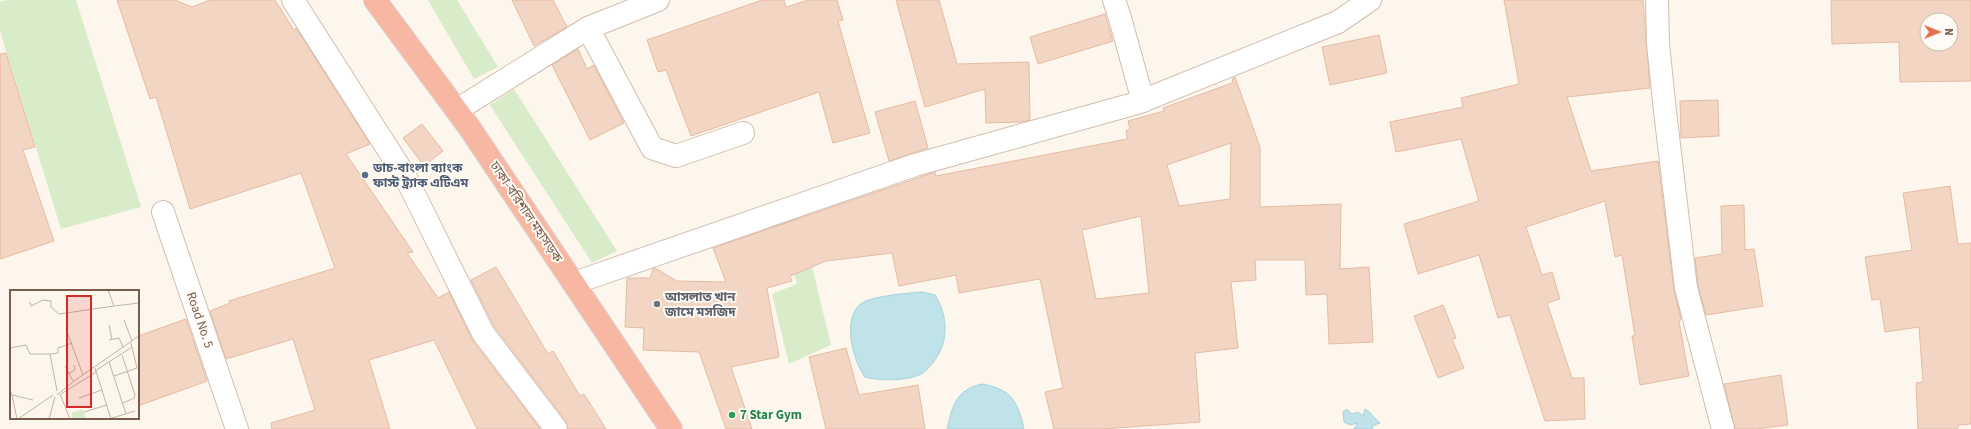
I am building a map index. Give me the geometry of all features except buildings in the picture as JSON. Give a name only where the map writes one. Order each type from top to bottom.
[{"type":"highway","name":"ঢাকা-বরিশাল মহাসড়ক","points":[[375,0],[457,110],[671,429]]},
{"type":"street","points":[[293,0],[405,176],[482,333],[556,429]]},
{"type":"street","points":[[457,110],[588,28],[658,0]]},
{"type":"street","points":[[1114,0],[1143,100]]},
{"type":"street","points":[[574,283],[915,165],[1143,100],[1338,22],[1370,0]]},
{"type":"street","points":[[1657,0],[1658,44],[1686,288],[1723,429]]},
{"type":"street","points":[[588,28],[652,148],[676,156],[743,133]]},
{"type":"street","name":"Road No. 5","points":[[163,212],[237,429]]},
{"type":"green space","points":[[7,0],[76,0],[141,207],[61,229],[0,31],[0,2]]},
{"type":"green space","points":[[428,0],[457,0],[498,67],[474,79]]},
{"type":"green space","points":[[514,89],[617,251],[592,263],[490,105]]},
{"type":"green space","points":[[799,213],[831,345],[789,364],[772,294],[797,284],[780,219]]},
{"type":"water","points":[[922,292],[935,295],[944,320],[945,336],[940,352],[935,360],[923,373],[913,377],[892,380],[865,377],[857,361],[851,339],[852,318],[856,310],[862,303],[874,298]]},
{"type":"water","points":[[982,384],[1000,389],[1012,398],[1019,411],[1024,429],[947,429],[951,413],[961,394],[974,386]]},
{"type":"water","points":[[1347,409],[1352,414],[1358,412],[1363,416],[1365,409],[1380,423],[1372,426],[1373,429],[1354,429],[1358,423],[1350,425],[1344,422],[1343,412]]},
{"type":"place","name":"ডাচ-বাংলা ব্যাংক ফাস্ট ট্র্যাক এটিএম","points":[[365,175]]},
{"type":"place","name":"আসলাত খান জামে মসজিদ","points":[[657,304]]},
{"type":"place","name":"7 Star Gym","points":[[732,415]]}]
